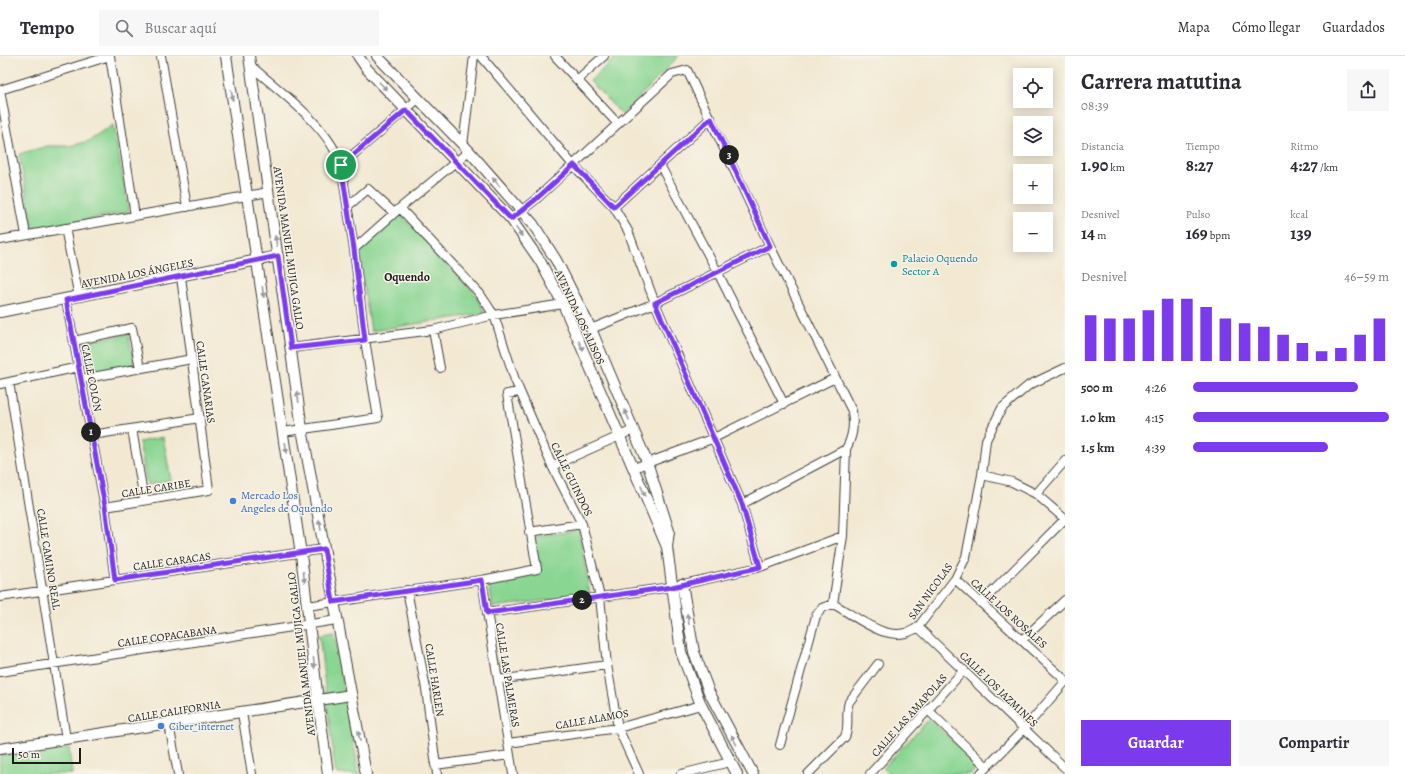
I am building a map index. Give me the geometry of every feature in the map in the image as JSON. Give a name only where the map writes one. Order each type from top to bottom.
[{"type":"street","points":[[26,235],[0,90],[110,56],[135,216]]},
{"type":"street","points":[[161,56],[187,207]]},
{"type":"street","name":"AVENIDA MANUEL MUJICA GALLO","points":[[226,56],[258,260],[301,554],[328,774]]},
{"type":"street","name":"AVENIDA LOS ALISOS","points":[[358,56],[367,69],[511,219],[540,261],[563,304],[634,468],[666,547],[681,652],[700,705],[737,774]]},
{"type":"street","name":"AVENIDA LOS ALISOS","points":[[377,56],[466,148],[521,211],[556,260],[591,329],[647,462],[669,531],[666,547]]},
{"type":"street","points":[[354,249],[397,210],[456,162],[466,148],[474,56]]},
{"type":"street","points":[[481,56],[574,165],[614,207],[628,231],[655,303],[742,504],[760,567]]},
{"type":"street","points":[[555,56],[618,124]]},
{"type":"street","points":[[577,80],[604,56]]},
{"type":"street","points":[[249,60],[311,120],[334,149],[341,165],[354,249],[365,340],[378,418],[283,432]]},
{"type":"street","name":"AVENIDA MANUEL MUJICA GALLO","points":[[249,60],[302,429],[366,774]]},
{"type":"street","points":[[511,219],[574,165],[672,74],[687,70],[711,118],[770,246],[852,411],[854,425],[852,438],[846,449],[843,536],[833,604],[822,608],[816,616],[780,745]]},
{"type":"street","points":[[341,165],[418,99]]},
{"type":"street","points":[[614,207],[711,118]]},
{"type":"street","points":[[660,164],[718,272],[784,404]]},
{"type":"street","name":"CALLE GUINDOS","points":[[348,206],[368,189],[397,210],[480,294],[494,315],[520,392],[552,466],[582,524],[600,597],[607,665],[618,728],[639,774]]},
{"type":"street","points":[[0,240],[268,192]]},
{"type":"street","points":[[65,228],[79,297]]},
{"type":"street","points":[[591,329],[655,303],[770,246]]},
{"type":"street","name":"AVENIDA LOS ÁNGELES","points":[[0,312],[181,277],[278,256]]},
{"type":"street","name":"CALLE CANARIAS","points":[[181,277],[209,490]]},
{"type":"street","points":[[291,348],[365,340],[433,330],[494,315],[563,304],[577,299]]},
{"type":"street","name":"CALLE COLÓN","points":[[66,300],[105,506],[115,580]]},
{"type":"street","points":[[74,341],[132,328],[140,368]]},
{"type":"street","points":[[433,330],[440,368]]},
{"type":"street","points":[[81,379],[192,359]]},
{"type":"street","points":[[0,384],[79,367]]},
{"type":"street","name":"SAN NICOLAS","points":[[833,604],[866,625],[887,632],[901,635],[910,633],[918,627],[955,579],[966,557],[982,475],[986,440],[1002,408],[1029,385],[1065,368]]},
{"type":"street","points":[[634,468],[714,438],[835,378]]},
{"type":"street","name":"CALLE CAMINO REAL","points":[[9,382],[44,592],[66,739]]},
{"type":"street","points":[[307,606],[482,580],[537,569],[529,532],[507,394],[520,392]]},
{"type":"street","points":[[92,435],[200,418]]},
{"type":"street","points":[[132,429],[144,500]]},
{"type":"street","points":[[552,466],[633,430]]},
{"type":"street","points":[[742,504],[846,449]]},
{"type":"street","points":[[1036,494],[1065,461]]},
{"type":"street","points":[[982,475],[1012,482],[1036,494],[1065,519],[982,602]]},
{"type":"street","name":"CALLE CARIBE","points":[[105,506],[209,490]]},
{"type":"street","points":[[529,532],[582,524]]},
{"type":"street","points":[[487,613],[672,587],[760,567],[843,536]]},
{"type":"street","name":"CALLE CARACAS","points":[[0,597],[44,592],[115,580],[301,554],[324,549]]},
{"type":"street","name":"CALLE LOS ROSALES","points":[[955,579],[982,602],[1065,681]]},
{"type":"street","name":"CALLE LAS PALMERAS","points":[[482,580],[513,774]]},
{"type":"street","points":[[682,584],[694,652],[709,692],[753,774]]},
{"type":"street","name":"CALLE HARLEN","points":[[407,590],[426,689],[437,774]]},
{"type":"street","points":[[1022,640],[1065,600]]},
{"type":"street","name":"CALLE COPACABANA","points":[[0,672],[309,626],[337,620]]},
{"type":"street","name":"CALLE LOS JAZMINES","points":[[918,627],[1065,768]]},
{"type":"street","points":[[808,774],[846,737],[848,731],[846,709],[849,702],[878,664]]},
{"type":"street","points":[[498,680],[607,665]]},
{"type":"street","name":"CALLE LAS AMAPOLAS","points":[[870,774],[964,670]]},
{"type":"street","points":[[980,774],[1024,728],[1065,681]]},
{"type":"street","name":"CALLE CALIFORNIA","points":[[0,749],[242,713],[351,695]]},
{"type":"street","name":"CALLE ALAMOS","points":[[508,743],[618,728],[700,705]]},
{"type":"street","points":[[928,710],[987,767]]},
{"type":"street","points":[[242,713],[252,774]]},
{"type":"street","points":[[169,724],[178,774]]},
{"type":"street","points":[[435,765],[510,755]]},
{"type":"street","points":[[681,774],[730,762]]},
{"type":"green space","points":[[617,56],[679,56],[622,115],[590,81]]},
{"type":"green space","points":[[113,125],[129,212],[33,229],[19,154],[47,146],[69,146],[89,141]]},
{"type":"green space","points":[[399,213],[476,295],[485,313],[371,331],[358,251]]},
{"type":"green space","points":[[128,334],[135,364],[89,373],[83,342]]},
{"type":"green space","points":[[163,437],[171,480],[147,485],[139,442]]},
{"type":"green space","points":[[579,530],[590,595],[493,607],[488,580],[540,571],[534,537]]},
{"type":"green space","points":[[334,633],[359,774],[337,774],[335,770],[319,635]]},
{"type":"green space","points":[[929,719],[979,765],[971,774],[890,774],[883,768]]},
{"type":"green space","points":[[69,748],[72,774],[0,774],[0,755]]},
{"type":"place","name":"Palacio Oquendo Sector A","points":[[894,264]]},
{"type":"place","name":"Mercado Los Angeles de Oquendo","points":[[233,501]]},
{"type":"place","name":"Ciber_internet","points":[[161,726]]},
{"type":"district","name":"Oquendo","points":[[407,277]]},
{"type":"route","points":[[406,110],[511,219],[574,165],[614,207],[711,118],[770,246],[655,303],[742,504],[760,567],[672,587],[487,613],[482,580],[333,602],[324,549],[301,554],[115,580],[105,506],[66,300],[278,256],[291,348],[365,340],[354,249],[341,165],[406,110]]}]
